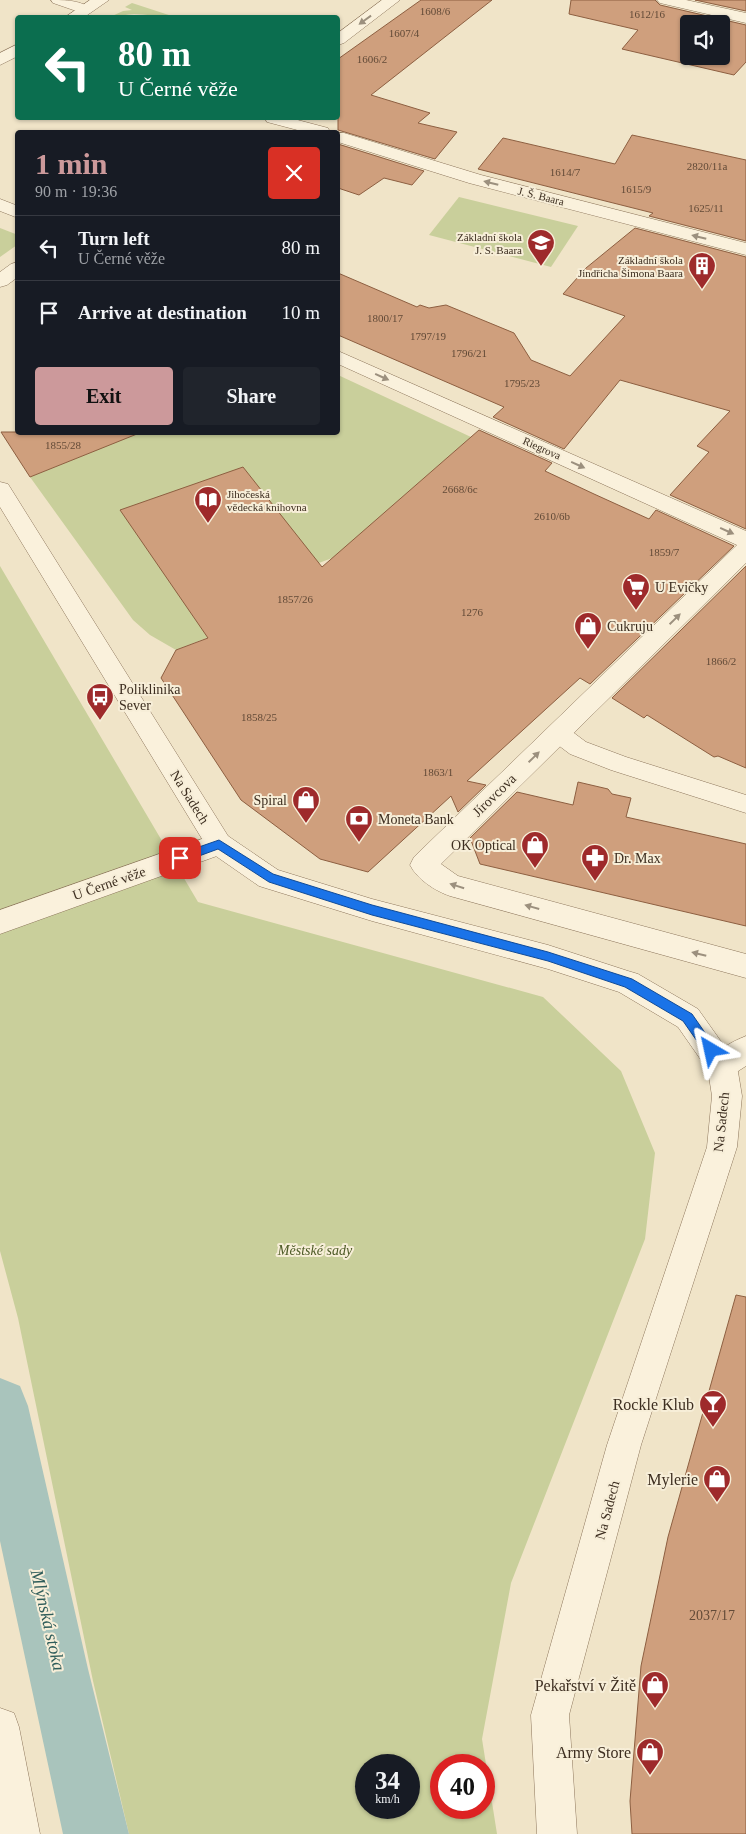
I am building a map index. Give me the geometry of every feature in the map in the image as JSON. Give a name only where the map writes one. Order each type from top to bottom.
[{"type":"street","points":[[340,39],[392,0]]},
{"type":"street","points":[[665,0],[746,18]]},
{"type":"street","points":[[0,60],[15,52]]},
{"type":"street","points":[[280,120],[315,130]]},
{"type":"street","name":"J. Š. Baara","points":[[340,138],[475,179],[746,249]]},
{"type":"street","points":[[0,204],[15,212]]},
{"type":"street","points":[[0,280],[15,270]]},
{"type":"street","name":"Riegrova","points":[[340,358],[746,540]]},
{"type":"street","name":"Na Sadech","points":[[0,489],[219,844],[269,878],[372,910],[548,956],[628,983],[688,1018],[722,1066],[727,1096],[722,1146],[624,1445],[550,1715],[557,1834]]},
{"type":"street","name":"Jírovcova","points":[[746,550],[422,865],[450,885],[746,966]]},
{"type":"street","name":"U Černé věže","points":[[0,922],[219,844]]},
{"type":"street","points":[[722,1066],[746,1049]]},
{"type":"street","points":[[0,1728],[7,1798],[20,1834]]},
{"type":"lane","points":[[58,0],[89,6]]},
{"type":"lane","points":[[558,733],[578,748],[601,757],[746,804]]},
{"type":"green space","points":[[132,3],[169,15],[114,15],[132,10],[125,7]]},
{"type":"green space","points":[[459,197],[578,226],[551,267],[429,235]]},
{"type":"green space","points":[[0,228],[15,234],[15,246],[0,257]]},
{"type":"green space","points":[[340,376],[471,437],[372,524],[343,554],[292,573],[227,630],[176,650],[150,635],[133,620],[30,477],[92,452],[116,435],[340,435]]},
{"type":"green space","name":"Městské sady","points":[[0,566],[198,902],[543,997],[621,1071],[655,1153],[645,1239],[511,1583],[482,1739],[484,1754],[430,1754],[430,1819],[495,1819],[497,1834],[129,1834],[93,1681],[18,1318],[0,1251]]},
{"type":"building","points":[[421,0],[492,0],[371,95],[430,113],[418,123],[457,132],[435,159],[338,130],[338,120],[340,120],[340,58]]},
{"type":"building","points":[[571,0],[655,0],[660,5],[703,15],[680,15],[680,62],[622,49],[638,30],[569,14]]},
{"type":"building","points":[[695,0],[746,0],[746,11]]},
{"type":"building","points":[[730,21],[746,25],[746,62],[734,75],[691,65],[730,65]]},
{"type":"building","points":[[632,135],[746,160],[746,241],[649,216],[653,213],[478,169],[503,138],[615,164]]},
{"type":"building","points":[[340,145],[424,171],[412,185],[384,178],[359,195],[340,189]]},
{"type":"building","points":[[635,228],[746,257],[746,529],[670,495],[709,452],[697,446],[730,411],[620,380],[564,449],[493,417],[504,407],[340,336],[340,274],[417,307],[420,305],[429,308],[446,305],[514,333],[531,360],[570,376],[625,316],[563,294],[586,268]]},
{"type":"building","points":[[479,430],[552,463],[545,471],[594,494],[649,519],[656,510],[734,546],[590,684],[580,678],[467,781],[486,785],[458,812],[451,796],[368,872],[320,859],[241,800],[161,678],[176,650],[208,638],[120,510],[243,467],[322,567]]},
{"type":"building","points":[[1,432],[15,432],[15,435],[135,435],[30,477]]},
{"type":"building","points":[[746,566],[746,768],[718,756],[714,757],[647,715],[644,718],[612,698]]},
{"type":"building","points":[[578,782],[608,789],[612,794],[631,798],[626,817],[746,844],[746,926],[480,864],[470,838],[517,792],[573,805]]},
{"type":"building","points":[[736,1295],[746,1297],[746,1834],[632,1834],[630,1801],[641,1666],[668,1537]]},
{"type":"waterway","name":"Mlýnská stoka","points":[[0,1406],[57,1669],[96,1834]]},
{"type":"place","name":"Základní škola J. S. Baara","points":[[541,267]]},
{"type":"place","name":"Základní škola Jindřicha Šimona Baara","points":[[702,290]]},
{"type":"place","name":"Jihočeská vědecká knihovna","points":[[208,524]]},
{"type":"place","name":"U Evičky","points":[[636,611]]},
{"type":"place","name":"Cukruju","points":[[588,650]]},
{"type":"place","name":"Poliklinika Sever","points":[[100,721]]},
{"type":"place","name":"Spiral","points":[[306,824]]},
{"type":"place","name":"Moneta Bank","points":[[359,843]]},
{"type":"place","name":"OK Optical","points":[[535,869]]},
{"type":"place","name":"Dr. Max","points":[[595,882]]},
{"type":"place","name":"Rockle Klub","points":[[713,1428]]},
{"type":"place","name":"Mylerie","points":[[717,1503]]},
{"type":"place","name":"Pekařství v Žitě","points":[[655,1709]]},
{"type":"place","name":"Army Store","points":[[650,1776]]},
{"type":"route","points":[[180,858],[219,844],[269,878],[372,910],[548,956],[628,983],[688,1018],[711,1050]]}]
